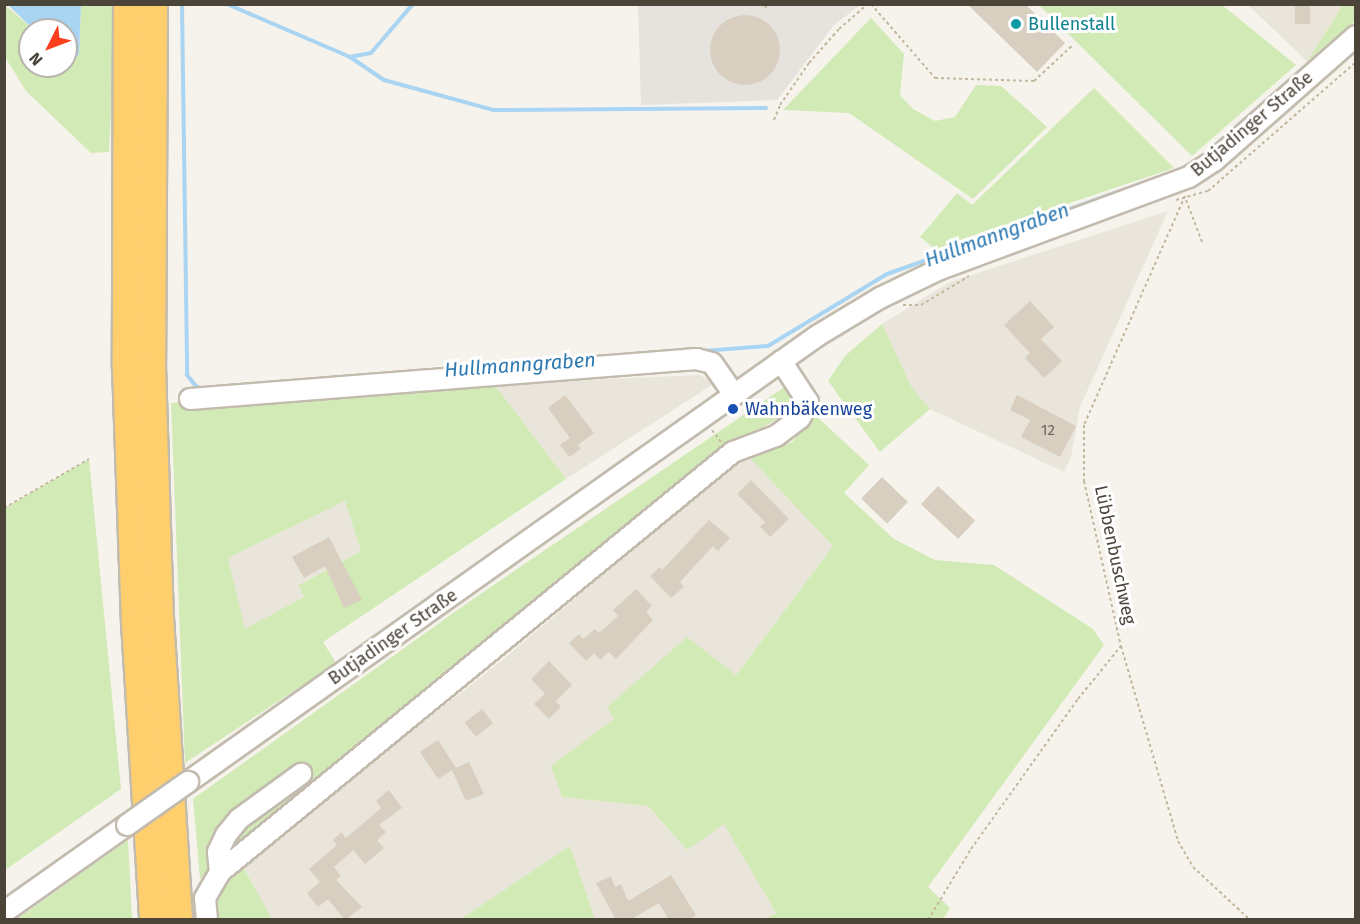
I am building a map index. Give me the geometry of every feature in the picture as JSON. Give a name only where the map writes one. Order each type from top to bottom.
[{"type":"highway","points":[[128,4],[127,378],[135,622],[153,920]]},
{"type":"highway","points":[[153,4],[151,366],[159,618],[178,920]]},
{"type":"street","name":"Butjadinger Straße","points":[[4,912],[734,394],[848,317],[924,276],[1183,190],[1356,36]]},
{"type":"street","points":[[189,399],[696,359],[712,363],[734,394]]},
{"type":"street","points":[[207,920],[205,898],[220,872],[733,452],[776,436],[800,418],[808,402],[781,361]]},
{"type":"street","points":[[220,872],[218,852],[226,835],[239,819],[301,774]]},
{"type":"path","points":[[761,4],[765,8],[768,4]]},
{"type":"path","points":[[774,120],[780,105],[809,63],[839,29],[869,4],[935,78],[1034,81],[1074,44]]},
{"type":"path","points":[[1183,190],[1202,242]]},
{"type":"path","name":"Lübbenbuschweg","points":[[1183,190],[1084,425],[1084,481],[1121,646],[1178,841],[1193,867],[1250,920]]},
{"type":"path","points":[[708,425],[723,445]]},
{"type":"path","points":[[4,508],[89,459]]},
{"type":"path","points":[[928,920],[978,840],[1078,699],[1121,646]]},
{"type":"shaded area","points":[[638,4],[860,5],[834,25],[777,100],[641,105]]},
{"type":"shaded area","points":[[1253,4],[1343,5],[1307,61],[1250,7]]},
{"type":"shaded area","points":[[1168,211],[1080,407],[1071,457],[1064,472],[930,409],[912,388],[882,324],[950,282]]},
{"type":"shaded area","points":[[699,375],[715,383],[566,479],[494,384]]},
{"type":"shaded area","points":[[749,457],[834,545],[736,675],[607,707],[614,718],[562,797],[648,806],[687,850],[724,823],[776,913],[766,919],[595,919],[570,846],[461,919],[272,919],[242,865],[496,665],[730,468]]},
{"type":"shaded area","points":[[345,501],[361,551],[300,584],[304,597],[245,630],[228,558]]},
{"type":"green space","points":[[5,5],[20,18],[18,18],[18,78],[78,78],[81,5],[116,5],[109,152],[91,153],[26,91],[5,57]]},
{"type":"green space","points":[[1039,5],[1222,5],[1296,65],[1192,156]]},
{"type":"green space","points":[[1343,5],[1355,5],[1355,21],[1307,61]]},
{"type":"green space","points":[[871,18],[904,54],[900,95],[913,109],[935,121],[955,117],[976,85],[1001,86],[1047,127],[973,199],[849,113],[783,110]]},
{"type":"green space","points":[[1094,88],[1174,168],[962,239],[938,251],[920,237],[957,193],[972,205]]},
{"type":"green space","points":[[882,324],[912,388],[930,409],[880,452],[828,381],[845,356]]},
{"type":"green space","points":[[494,384],[566,479],[323,642],[336,663],[185,763],[171,403]],"holes":[[[345,501],[361,551],[299,585],[304,597],[245,629],[228,558]]]},
{"type":"green space","points":[[783,388],[795,393],[790,411],[719,454],[200,879],[193,799],[463,606]]},
{"type":"green space","points":[[814,414],[869,465],[844,493],[894,539],[935,560],[994,565],[1093,629],[1104,645],[928,887],[950,908],[943,919],[766,919],[776,913],[724,824],[687,850],[648,806],[562,797],[551,766],[614,719],[607,707],[687,637],[736,675],[833,546],[749,457],[792,442]]},
{"type":"green space","points":[[89,459],[121,789],[5,870],[5,508]]},
{"type":"green space","points":[[128,840],[132,919],[17,919]]},
{"type":"green space","points":[[570,846],[595,919],[461,919]]},
{"type":"green space","points":[[242,865],[272,919],[215,919],[212,895],[219,882]]},
{"type":"water","points":[[8,5],[81,5],[79,54],[78,18],[22,18]]},
{"type":"building","name":"Bullenstall","points":[[967,4],[1025,4],[1065,43],[1037,72]]},
{"type":"building","points":[[1295,4],[1310,4],[1310,24],[1295,24]]},
{"type":"building","points":[[745,15],[758,18],[770,25],[777,37],[780,50],[777,63],[770,75],[758,82],[745,85],[732,82],[720,75],[713,63],[710,50],[713,37],[720,25],[732,18]]},
{"type":"building","points":[[1030,301],[1054,327],[1041,339],[1062,361],[1044,378],[1025,358],[1030,353],[1004,325]]},
{"type":"building","points":[[565,395],[594,433],[578,445],[581,449],[569,457],[560,445],[570,438],[548,408]]},
{"type":"building","points":[[1017,395],[1076,426],[1060,457],[1021,437],[1030,420],[1010,410]]},
{"type":"building","points":[[882,477],[908,502],[887,524],[861,499]]},
{"type":"building","points":[[751,480],[789,519],[770,537],[760,527],[765,522],[737,494]]},
{"type":"building","points":[[938,486],[975,521],[958,539],[921,504]]},
{"type":"building","points":[[709,520],[730,538],[718,551],[713,546],[680,582],[684,587],[671,598],[650,576],[660,567],[662,570]]},
{"type":"building","points":[[329,537],[362,600],[344,608],[325,566],[304,578],[292,557]]},
{"type":"building","points":[[636,589],[652,606],[646,612],[653,620],[616,659],[609,652],[600,660],[594,653],[586,661],[569,643],[579,634],[583,639],[595,629],[599,633],[618,616],[613,610]]},
{"type":"building","points":[[549,661],[572,685],[556,701],[561,707],[549,719],[534,704],[545,694],[531,679]]},
{"type":"building","points":[[482,709],[493,723],[476,737],[465,723]]},
{"type":"building","points":[[438,740],[456,768],[469,762],[484,794],[466,801],[452,770],[438,779],[420,752]]},
{"type":"building","points":[[389,790],[402,808],[379,825],[386,832],[377,840],[384,848],[365,864],[353,850],[334,867],[341,876],[336,880],[362,907],[345,920],[328,899],[318,907],[307,893],[320,882],[309,869],[337,845],[333,840],[341,832],[346,838],[381,808],[376,801]]},
{"type":"building","points":[[671,875],[696,915],[689,920],[669,920],[659,903],[630,920],[616,920],[596,883],[611,876],[615,887],[621,884],[628,901]]},
{"type":"waterway","name":"Hullmanngraben","points":[[182,4],[187,375],[196,386],[205,390]]},
{"type":"waterway","points":[[227,4],[350,57],[384,80],[494,110],[766,108]]},
{"type":"waterway","points":[[350,57],[371,53],[413,4]]},
{"type":"waterway","name":"Hullmanngraben","points":[[1312,61],[1326,50]]},
{"type":"waterway","name":"Hullmanngraben","points":[[1197,161],[1296,75]]},
{"type":"waterway","name":"Hullmanngraben","points":[[703,351],[768,346],[887,274],[1179,170]]},
{"type":"place","name":"Bullenstall","points":[[1016,24]]},
{"type":"place","name":"Wahnbäkenweg","points":[[733,409]]}]
